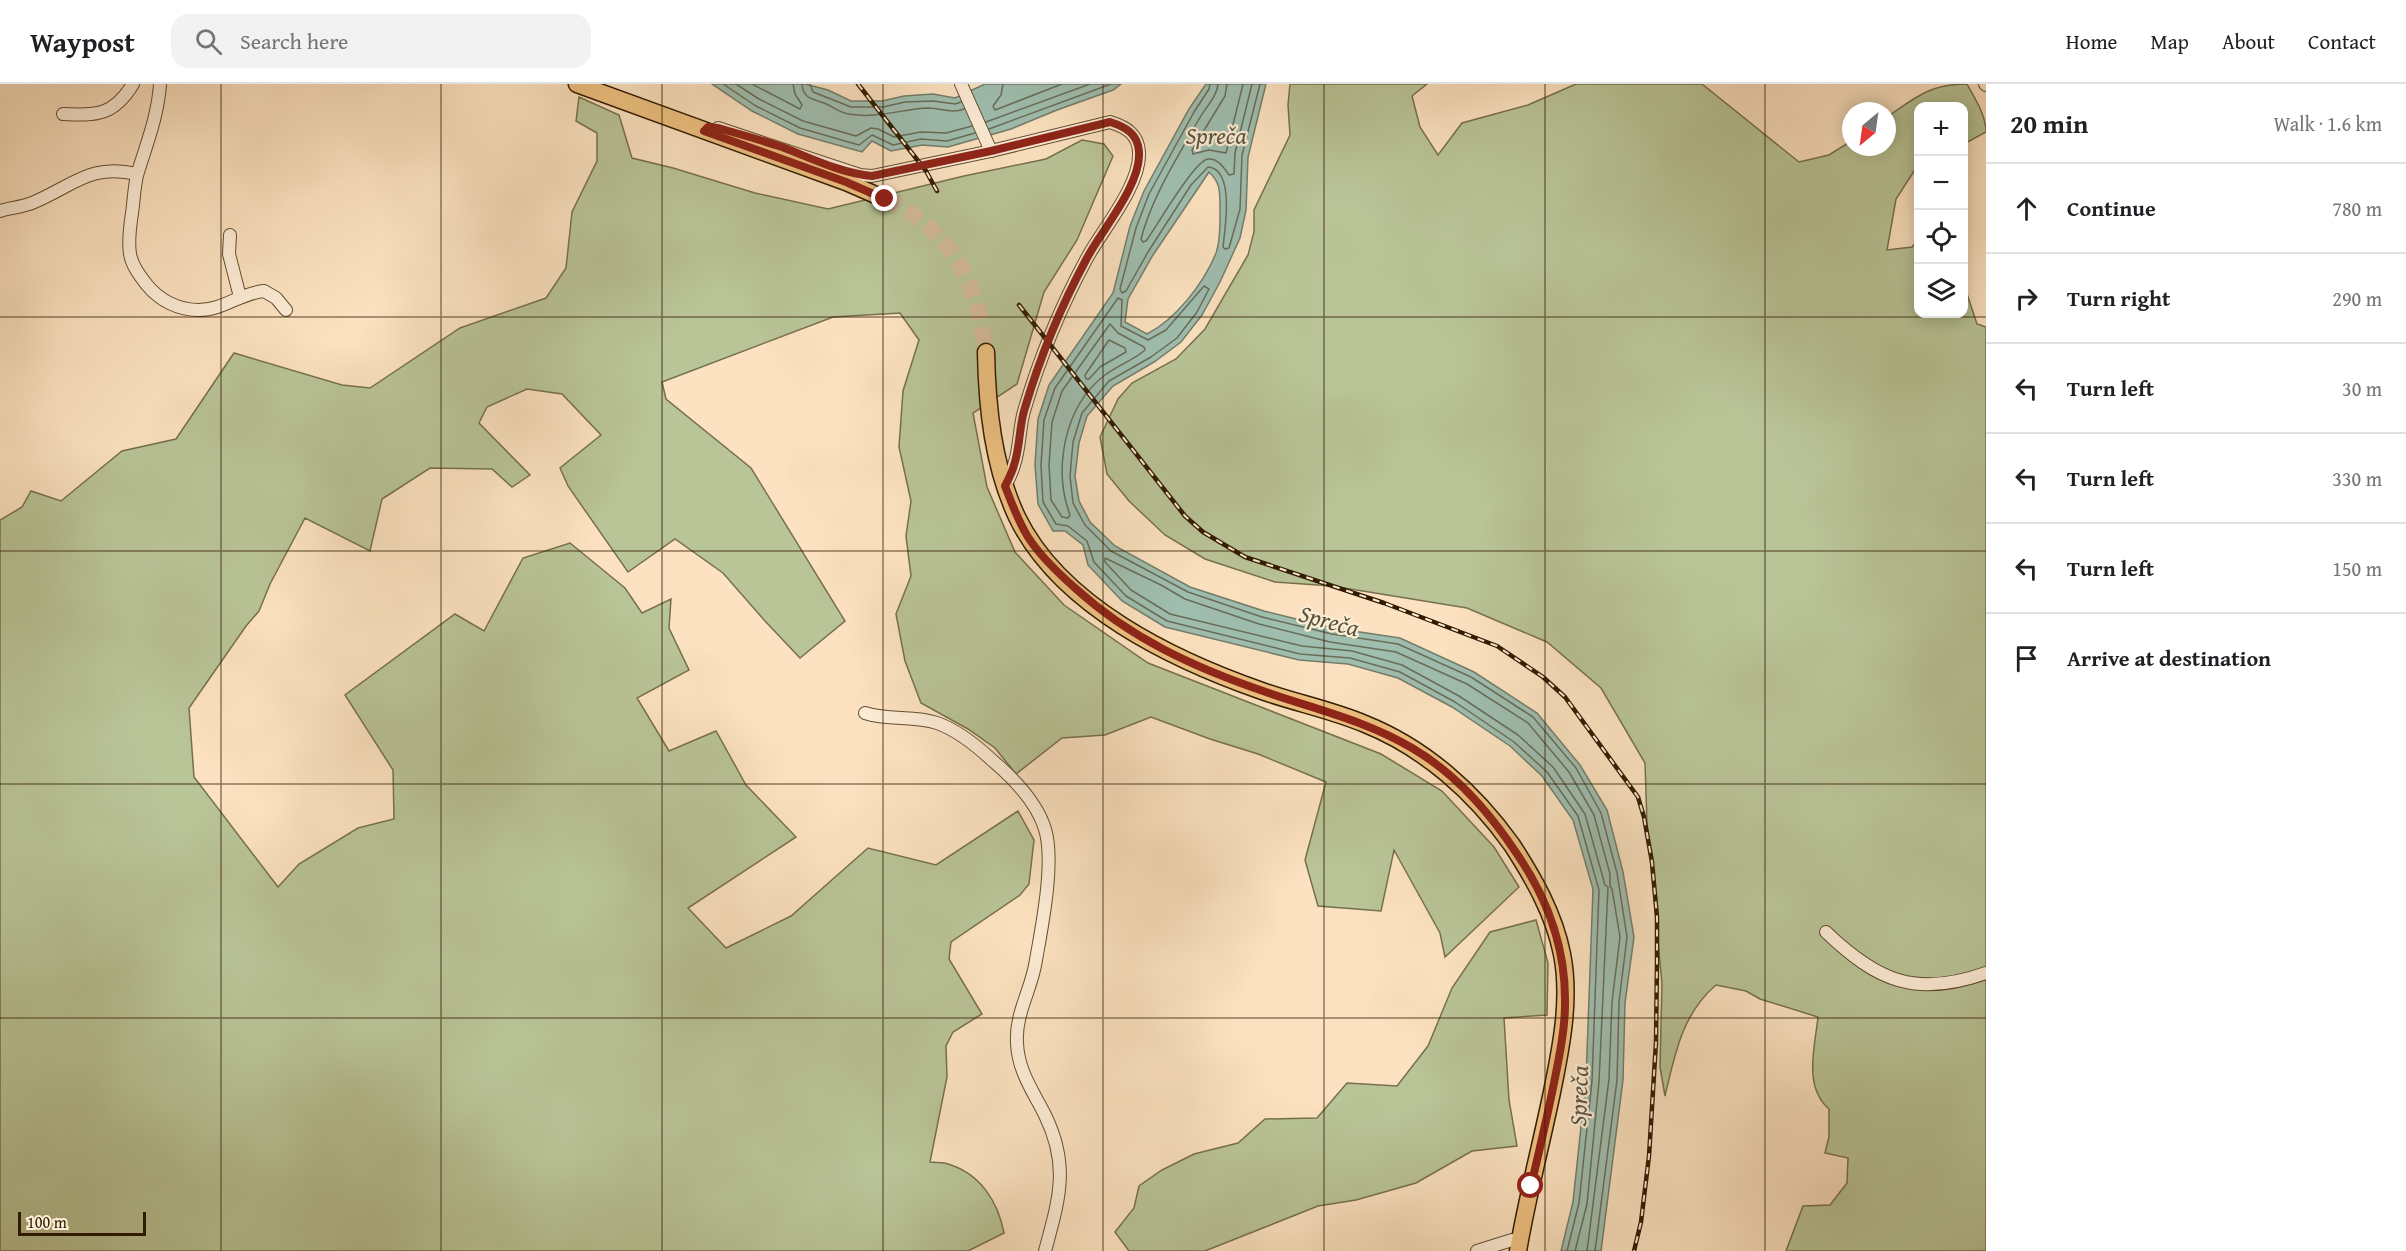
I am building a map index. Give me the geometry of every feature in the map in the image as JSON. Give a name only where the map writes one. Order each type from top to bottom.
[{"type":"main road","points":[[577,84],[846,182],[885,199]]},
{"type":"main road","points":[[986,352],[987,396],[994,442],[1005,486],[1016,516],[1028,538],[1054,569],[1113,620],[1154,646],[1203,670],[1366,724],[1414,748],[1460,784],[1500,828],[1526,867],[1548,907],[1563,955],[1565,1005],[1558,1060],[1519,1246]]},
{"type":"street","points":[[63,114],[101,114],[115,107],[133,84]]},
{"type":"street","points":[[160,84],[154,123],[137,174],[130,228],[130,254],[135,269],[153,291],[166,302],[181,308],[200,310],[220,307],[252,292],[264,291],[276,298],[286,310]]},
{"type":"street","points":[[961,84],[990,146]]},
{"type":"street","points":[[704,131],[708,127],[718,128],[783,148],[824,164],[860,175],[872,176],[990,146],[1110,122],[1131,132],[1136,140],[1139,154],[1132,182],[1087,258],[1053,333],[1023,413],[1015,465],[1005,486]]},
{"type":"street","points":[[0,211],[30,204],[99,171],[117,170],[137,174]]},
{"type":"street","points":[[230,236],[229,254],[240,297]]},
{"type":"street","points":[[866,713],[887,718],[924,719],[940,724],[961,736],[1009,774],[1033,805],[1045,829],[1047,881],[1044,912],[1035,966],[1020,1010],[1017,1036],[1020,1064],[1025,1079],[1055,1137],[1060,1162],[1057,1208],[1045,1251]]},
{"type":"street","points":[[1826,932],[1862,962],[1897,981],[1919,984],[1935,983],[1971,978],[1986,973]]},
{"type":"street","points":[[1477,1251],[1512,1240],[1519,1246]]},
{"type":"green space","points":[[1290,84],[1427,84],[1412,96],[1420,127],[1438,155],[1462,123],[1528,105],[1576,84],[1702,84],[1799,162],[1829,155],[1842,147],[1842,156],[1896,156],[1896,111],[1933,89],[1967,84],[1977,101],[1986,126],[1986,132],[1968,142],[1968,102],[1914,102],[1914,171],[1896,199],[1887,250],[1912,247],[1914,245],[1914,318],[1968,318],[1968,297],[1977,324],[1986,327],[1986,1251],[1786,1251],[1803,1206],[1830,1205],[1847,1183],[1848,1158],[1825,1153],[1829,1137],[1829,1109],[1821,1100],[1813,1078],[1813,1053],[1818,1017],[1760,999],[1746,991],[1716,985],[1704,996],[1688,1022],[1677,1050],[1665,1096],[1660,1067],[1662,984],[1647,824],[1645,763],[1601,688],[1547,642],[1467,608],[1332,586],[1275,582],[1205,559],[1165,535],[1129,501],[1107,474],[1100,437],[1118,399],[1132,383],[1176,359],[1205,329],[1248,255],[1254,232],[1254,210],[1290,135],[1288,105]]},
{"type":"green space","points":[[579,97],[619,115],[632,158],[755,193],[828,209],[1046,159],[1082,140],[1104,144],[1113,156],[1077,240],[1044,292],[1017,384],[973,413],[987,487],[1015,552],[1064,605],[1148,663],[1381,754],[1442,791],[1494,847],[1519,887],[1445,957],[1440,933],[1394,850],[1381,911],[1318,906],[1305,860],[1326,782],[1258,754],[1151,717],[1105,735],[1062,738],[1016,774],[995,748],[968,729],[921,703],[905,661],[896,614],[911,576],[906,536],[911,501],[899,447],[903,391],[919,340],[900,313],[833,317],[662,382],[666,399],[751,468],[845,621],[800,658],[723,573],[675,539],[628,572],[568,486],[560,468],[601,435],[562,394],[527,389],[487,407],[479,423],[530,475],[512,487],[492,469],[430,468],[382,499],[370,551],[305,518],[270,584],[259,611],[189,708],[194,777],[278,887],[299,864],[358,828],[394,819],[393,770],[345,695],[455,614],[484,631],[523,558],[570,543],[625,588],[642,613],[671,599],[669,628],[689,670],[637,698],[669,751],[716,731],[746,785],[796,837],[688,908],[726,948],[791,916],[868,848],[936,865],[1018,811],[1034,840],[1029,884],[1020,895],[951,942],[949,959],[982,1014],[953,1032],[946,1046],[947,1077],[930,1162],[946,1163],[979,1182],[992,1200],[1004,1233],[968,1251],[0,1251],[0,520],[22,507],[31,491],[61,501],[122,451],[176,439],[234,353],[342,385],[370,388],[460,328],[546,298],[566,268],[572,212],[597,161],[597,133],[576,121]]},
{"type":"green space","points":[[1536,920],[1548,963],[1547,1015],[1504,1018],[1509,1100],[1517,1146],[1472,1151],[1416,1183],[1356,1200],[1318,1206],[1205,1251],[1129,1251],[1115,1232],[1134,1208],[1139,1186],[1162,1170],[1194,1154],[1238,1143],[1265,1119],[1317,1118],[1347,1083],[1397,1086],[1428,1046],[1452,988],[1490,932]]},
{"type":"water","points":[[712,84],[805,84],[828,90],[851,101],[882,101],[904,96],[933,94],[955,98],[985,84],[1121,84],[1113,90],[1011,129],[948,147],[922,145],[891,151],[872,141],[862,152],[798,134],[752,111]]},
{"type":"water","name":"Spreča","points":[[1206,84],[1266,84],[1248,157],[1246,210],[1240,238],[1202,315],[1181,342],[1154,362],[1113,386],[1087,416],[1079,443],[1075,476],[1079,501],[1090,522],[1115,546],[1190,587],[1264,611],[1333,628],[1400,638],[1474,672],[1537,713],[1580,765],[1607,810],[1623,872],[1634,937],[1625,1003],[1623,1080],[1601,1251],[1561,1251],[1573,1202],[1586,1080],[1593,889],[1573,820],[1542,776],[1510,746],[1452,707],[1398,678],[1348,664],[1299,660],[1165,627],[1122,601],[1088,565],[1083,545],[1065,531],[1053,531],[1038,504],[1035,465],[1038,419],[1049,385],[1113,293],[1130,226],[1144,191],[1189,109]],"holes":[[[1209,172],[1219,187],[1220,196],[1220,223],[1216,253],[1197,288],[1188,299],[1168,319],[1147,334],[1125,322],[1128,299],[1153,255]]]},
{"type":"tunnel","points":[[885,199],[928,226],[957,260],[976,302],[986,352]]},
{"type":"railway","points":[[858,84],[926,171],[937,191]]},
{"type":"railway","points":[[1019,305],[1185,516],[1203,532],[1245,557],[1384,603],[1497,646],[1543,677],[1565,697],[1638,797],[1652,862],[1657,917],[1657,960],[1656,1042],[1649,1156],[1641,1222],[1634,1251]]},
{"type":"route","points":[[885,199],[846,182],[704,131],[708,127],[718,128],[783,148],[824,164],[860,175],[872,176],[991,151],[1110,122],[1131,132],[1136,140],[1139,154],[1132,182],[1087,258],[1057,323],[1023,413],[1015,465],[1005,486],[1016,516],[1028,538],[1054,569],[1113,620],[1154,646],[1203,670],[1366,724],[1414,748],[1460,784],[1500,828],[1526,867],[1548,907],[1563,955],[1565,1005],[1558,1060],[1531,1186]]}]
